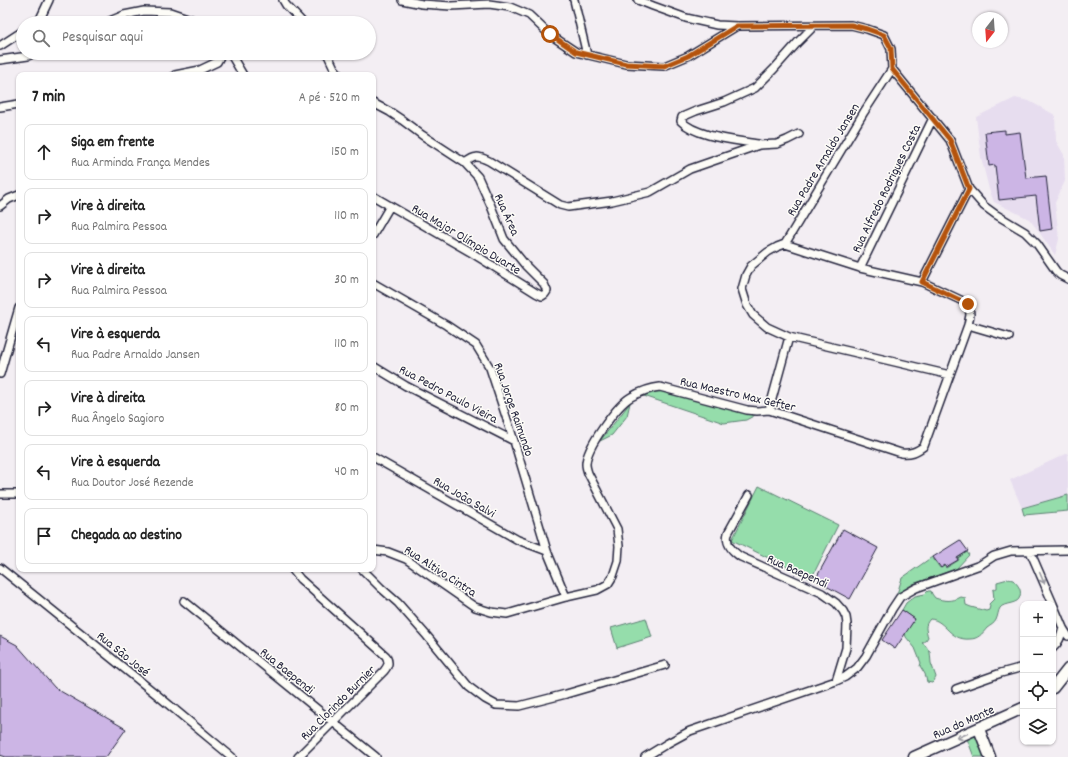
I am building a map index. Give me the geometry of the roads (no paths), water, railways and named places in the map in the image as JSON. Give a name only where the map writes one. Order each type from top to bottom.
[{"type":"main road","points":[[1056,684],[1068,669]]},
{"type":"main road","name":"Rua do Monte","points":[[914,757],[1021,709]]},
{"type":"main road","points":[[979,729],[990,757]]},
{"type":"street","points":[[41,16],[49,0]]},
{"type":"street","points":[[283,0],[297,16]]},
{"type":"street","points":[[402,0],[422,4],[489,4],[510,7],[529,15],[550,34],[576,52],[626,64],[664,66],[688,56],[737,26]]},
{"type":"street","points":[[574,0],[587,55]]},
{"type":"street","points":[[638,0],[686,18],[717,25],[851,25],[884,35],[891,48],[892,69],[950,140],[969,189],[984,206],[994,214],[1025,232],[1037,244],[1056,271],[1060,275],[1068,278]]},
{"type":"street","points":[[122,16],[144,12],[170,12],[182,16]]},
{"type":"street","points":[[799,134],[777,144],[759,145],[697,132],[686,126],[681,121],[682,117],[724,102],[755,88],[814,26]]},
{"type":"street","points":[[0,46],[16,36]]},
{"type":"street","points":[[0,60],[16,58]]},
{"type":"street","points":[[190,72],[200,70],[217,62],[218,60]]},
{"type":"street","points":[[234,60],[241,72]]},
{"type":"street","points":[[330,60],[337,72]]},
{"type":"street","name":"Rua Padre Arnaldo Jansen","points":[[784,244],[864,112],[892,69]]},
{"type":"street","points":[[0,107],[16,104]]},
{"type":"street","name":"Rua Área","points":[[376,105],[390,112],[465,163],[478,177],[492,206],[504,239],[526,266],[544,284],[547,291]]},
{"type":"street","name":"Rua Alfredo Rodrigues Costa","points":[[860,268],[933,118]]},
{"type":"street","points":[[465,163],[472,157],[480,157],[489,161],[560,205],[568,207],[612,201],[650,192],[690,169],[759,145]]},
{"type":"street","points":[[922,282],[969,189]]},
{"type":"street","points":[[0,206],[9,199],[16,196]]},
{"type":"street","name":"Rua Major Olímpio Duarte","points":[[376,198],[472,252],[536,293],[542,296],[547,291]]},
{"type":"street","points":[[376,230],[390,206]]},
{"type":"street","points":[[784,244],[860,268],[922,282],[968,304],[970,315],[968,325],[950,375],[788,337],[768,327],[753,315],[747,305],[742,289],[746,275],[751,266],[768,252],[784,244]]},
{"type":"street","name":"Rua Jorge Raimundo","points":[[376,285],[446,325],[476,345],[490,368],[514,441],[547,551],[566,597]]},
{"type":"street","points":[[0,374],[16,318]]},
{"type":"street","points":[[968,325],[1009,338]]},
{"type":"street","points":[[769,410],[788,337]]},
{"type":"street","name":"Rua Pedro Paulo Vieira","points":[[376,368],[406,386],[514,441]]},
{"type":"street","name":"Rua Maestro Max Gefter","points":[[566,597],[597,590],[608,584],[613,576],[618,561],[619,546],[616,529],[588,473],[586,464],[588,455],[604,427],[630,398],[650,388],[660,387],[747,410],[769,410],[901,453],[910,454],[919,451],[924,446],[950,375]]},
{"type":"street","name":"Rua João Salvi","points":[[376,459],[518,540],[547,551]]},
{"type":"street","points":[[0,494],[16,494]]},
{"type":"street","name":"Rua Baependi","points":[[749,495],[728,533],[727,537],[731,550],[741,557],[822,593],[836,603],[843,611],[847,624],[846,648],[836,681]]},
{"type":"street","name":"Rua Altivo Cintra","points":[[376,550],[388,552],[406,559],[475,607],[491,612],[507,614],[566,597]]},
{"type":"street","points":[[646,757],[668,742],[690,731],[845,677],[856,668],[866,656],[900,597],[916,588],[980,565],[994,556],[1011,551],[1068,550]]},
{"type":"street","points":[[1030,551],[1052,601]]},
{"type":"street","name":"Rua São José","points":[[0,568],[232,757]]},
{"type":"street","name":"Rua Clorindo Burnier","points":[[294,572],[300,579],[386,656],[388,661],[388,666],[384,671],[298,757]]},
{"type":"street","points":[[365,572],[398,603],[469,687],[496,705],[518,706],[566,694],[665,665]]},
{"type":"street","name":"Rua Baependi","points":[[184,601],[376,757]]},
{"type":"street","points":[[1056,611],[1068,636]]},
{"type":"street","points":[[1056,645],[1063,628]]},
{"type":"street","points":[[956,689],[1020,668]]}]
